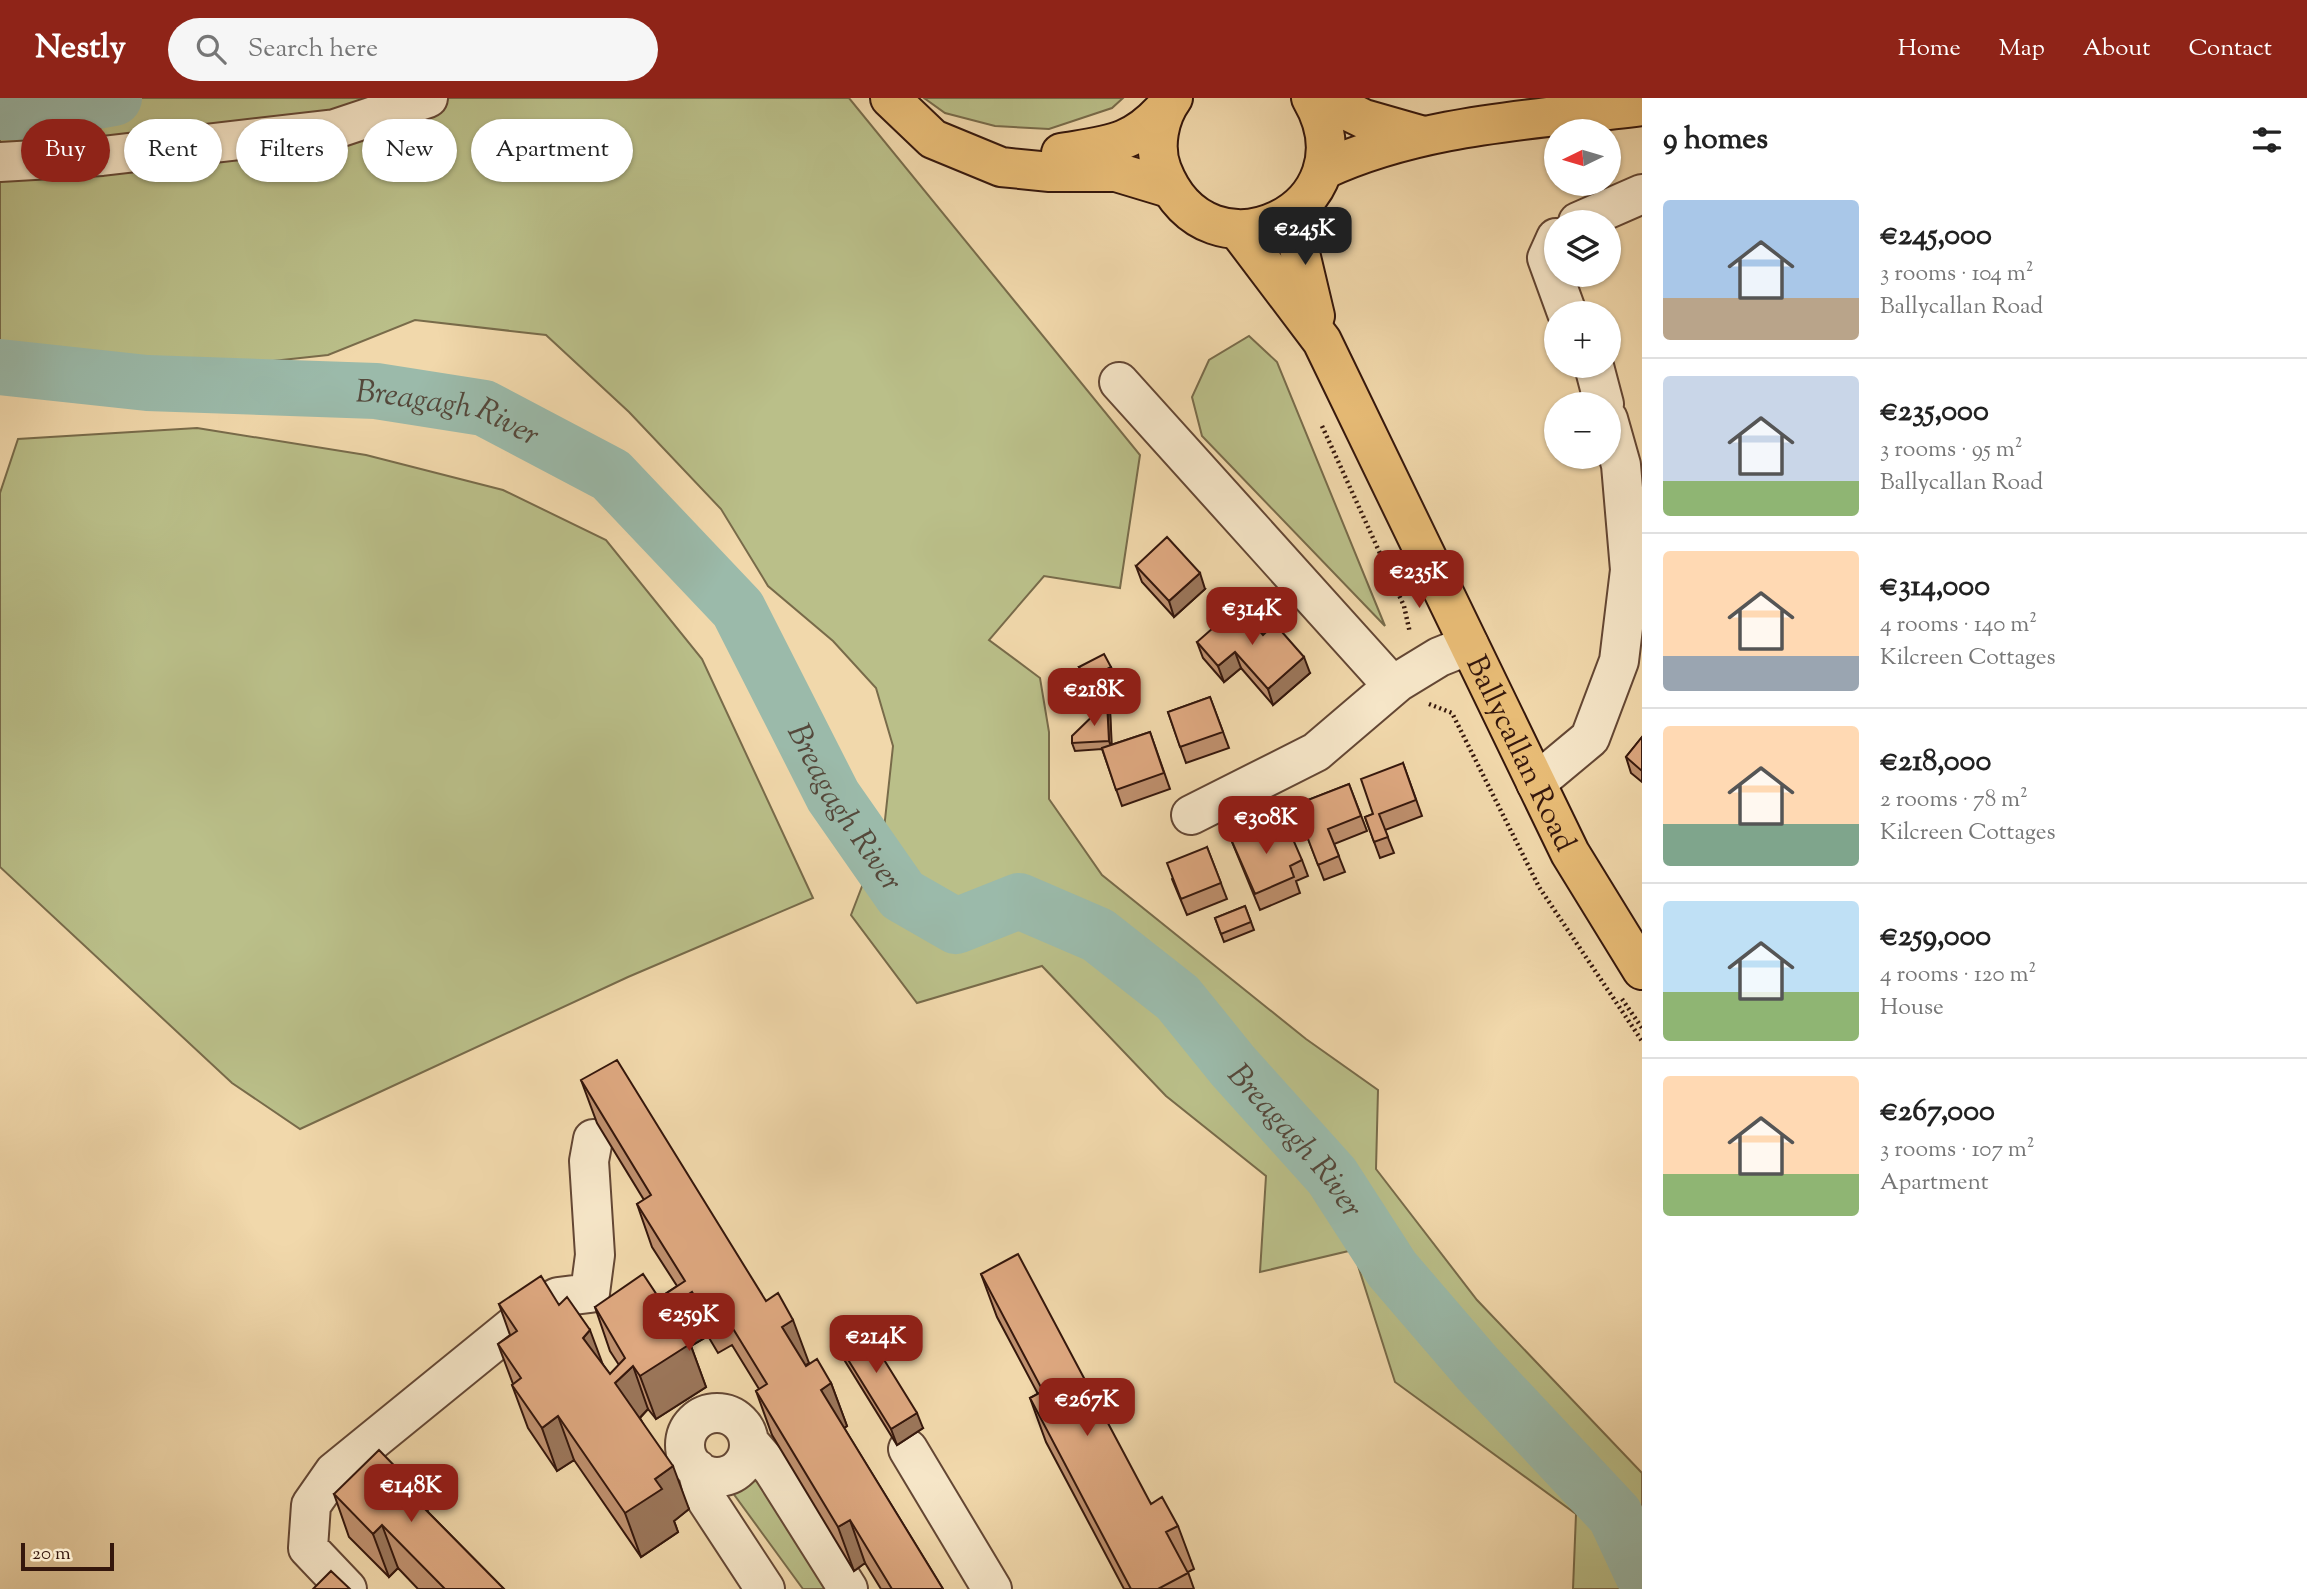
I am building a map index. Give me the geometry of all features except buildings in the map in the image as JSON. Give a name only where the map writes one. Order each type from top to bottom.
[{"type":"main road","points":[[1170,103],[1158,134],[1159,162],[1169,188],[1187,210],[1211,224],[1238,230],[1266,227],[1291,215],[1311,196],[1323,170],[1327,143],[1321,115],[1311,98]]},
{"type":"main road","points":[[1321,98],[1364,119],[1420,135]]},
{"type":"main road","points":[[891,99],[933,139],[1001,167],[1050,172],[1116,172],[1169,188]]},
{"type":"main road","points":[[1001,167],[1113,145],[1146,130],[1170,103]]},
{"type":"main road","points":[[1323,170],[1365,151],[1420,135],[1642,106]]},
{"type":"main road","name":"Ballycallan Road","points":[[1291,215],[1322,341]]},
{"type":"main road","name":"Ballycallan Road","points":[[1238,230],[1322,341],[1570,853],[1642,971]]},
{"type":"street","points":[[0,162],[102,156],[335,128],[428,98]]},
{"type":"street","points":[[1605,210],[1642,194]]},
{"type":"street","points":[[1119,382],[1407,696]]},
{"type":"street","points":[[1536,783],[1590,738],[1619,661],[1630,570],[1621,465]]},
{"type":"street","points":[[1191,815],[1316,752],[1407,696],[1432,661],[1469,645]]},
{"type":"street","points":[[347,1589],[308,1548],[312,1504],[334,1472],[533,1310],[558,1297],[590,1293],[595,1255],[589,1161],[593,1139]]},
{"type":"street","points":[[696,1469],[716,1477],[736,1470],[748,1452],[749,1442],[746,1432],[732,1417],[723,1413],[702,1416],[688,1431],[686,1452],[696,1469],[704,1496],[763,1588]]},
{"type":"street","points":[[749,1442],[773,1469],[848,1589]]},
{"type":"street","points":[[908,1449],[992,1589]]},
{"type":"path","points":[[1319,420],[1404,606],[1411,640]]},
{"type":"path","points":[[1407,696],[1432,703],[1452,713],[1539,887],[1642,1041]]},
{"type":"green space","points":[[0,98],[849,98],[1140,455],[1120,588],[1044,576],[989,640],[1040,678],[1049,732],[1049,799],[1102,875],[1306,1039],[1378,1090],[1376,1169],[1477,1300],[1642,1473],[1642,1589],[1573,1589],[1576,1514],[1395,1382],[1353,1250],[1260,1272],[1266,1176],[1166,1096],[1042,966],[917,1003],[851,915],[884,829],[893,746],[876,688],[833,641],[768,586],[721,509],[629,412],[546,335],[415,320],[328,355],[209,368],[12,353],[0,348]]},
{"type":"green space","points":[[924,98],[1123,98],[1112,108],[1049,129],[995,126],[945,113]]},
{"type":"green space","points":[[1249,336],[1277,362],[1385,626],[1202,436],[1192,397],[1209,360]]},
{"type":"green space","points":[[197,428],[366,455],[503,490],[606,540],[702,659],[813,898],[628,977],[300,1129],[232,1083],[0,867],[0,493],[18,439]]},
{"type":"green space","points":[[751,1473],[759,1477],[830,1589],[803,1589],[730,1489],[735,1479]]},
{"type":"waterway","name":"Breagagh River","points":[[0,112],[36,112],[114,98]]},
{"type":"waterway","name":"Breagagh River","points":[[0,367],[147,383],[376,391],[484,408],[611,475],[738,609],[833,796],[902,895],[956,926],[1019,901],[1098,935],[1178,998],[1233,1066],[1332,1176],[1392,1269],[1478,1369],[1615,1515],[1642,1573]]}]
